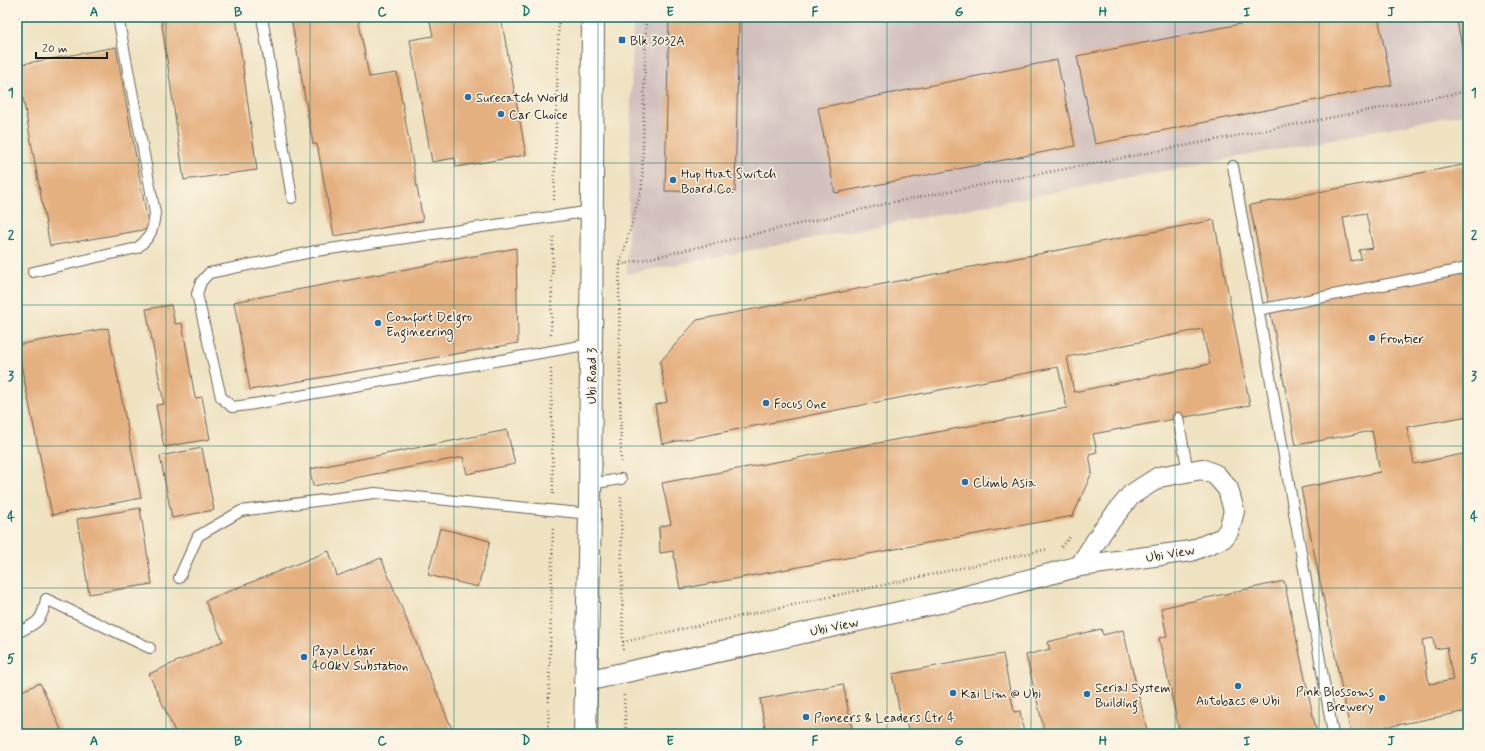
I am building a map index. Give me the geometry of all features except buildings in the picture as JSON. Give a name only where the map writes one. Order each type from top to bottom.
[{"type":"street","name":"Ubi Road 3","points":[[585,734],[590,514],[593,17]]},
{"type":"street","name":"Ubi View","points":[[586,681],[944,602],[1080,566],[1191,551],[1223,538],[1229,530],[1234,512],[1228,489],[1216,475],[1202,469],[1159,477],[1131,495],[1103,530],[1080,566]]},
{"type":"lane","points":[[33,272],[136,248],[147,240],[154,228],[155,213],[118,17]]},
{"type":"lane","points":[[262,17],[292,198]]},
{"type":"lane","points":[[1233,166],[1333,734]]},
{"type":"lane","points":[[591,344],[232,407],[221,397],[197,294],[201,282],[209,273],[316,251],[592,211]]},
{"type":"lane","points":[[1258,310],[1468,268]]},
{"type":"lane","points":[[1178,418],[1188,472]]},
{"type":"lane","points":[[590,484],[621,479]]},
{"type":"lane","points":[[179,578],[198,536],[241,511],[375,493],[590,514]]},
{"type":"lane","points":[[17,633],[40,620],[44,612],[46,599],[150,648]]},
{"type":"path","points":[[548,734],[553,510],[550,352],[559,17]]},
{"type":"path","points":[[626,734],[623,673],[619,287],[620,265],[642,187],[646,17]]},
{"type":"path","points":[[620,265],[894,202],[1468,91]]},
{"type":"path","points":[[623,642],[1061,547],[1071,536]]},
{"type":"shaded area","points":[[633,17],[1468,17],[1468,113],[627,274]]},
{"type":"place","name":"Blk 3032A","points":[[622,40]]},
{"type":"place","name":"Surecatch World","points":[[468,97]]},
{"type":"place","name":"Car Choice","points":[[501,114]]},
{"type":"place","name":"Hup Huat Switch Board Co.","points":[[673,180]]},
{"type":"place","name":"Comfort Delgro Engineering","points":[[378,323]]},
{"type":"place","name":"Frontier","points":[[1372,338]]},
{"type":"place","name":"Focus One","points":[[766,403]]},
{"type":"place","name":"Climb Asia","points":[[965,482]]},
{"type":"place","name":"Paya Lebar 400kV Substation","points":[[304,657]]},
{"type":"place","name":"Autobacs @ Ubi","points":[[1238,686]]},
{"type":"place","name":"Kai Lim @ Ubi","points":[[953,693]]},
{"type":"place","name":"Serial System Building","points":[[1087,694]]},
{"type":"place","name":"Pink Blossoms Brewery","points":[[1382,698]]},
{"type":"place","name":"Pioneers & Leaders Ctr 4","points":[[806,717]]}]
